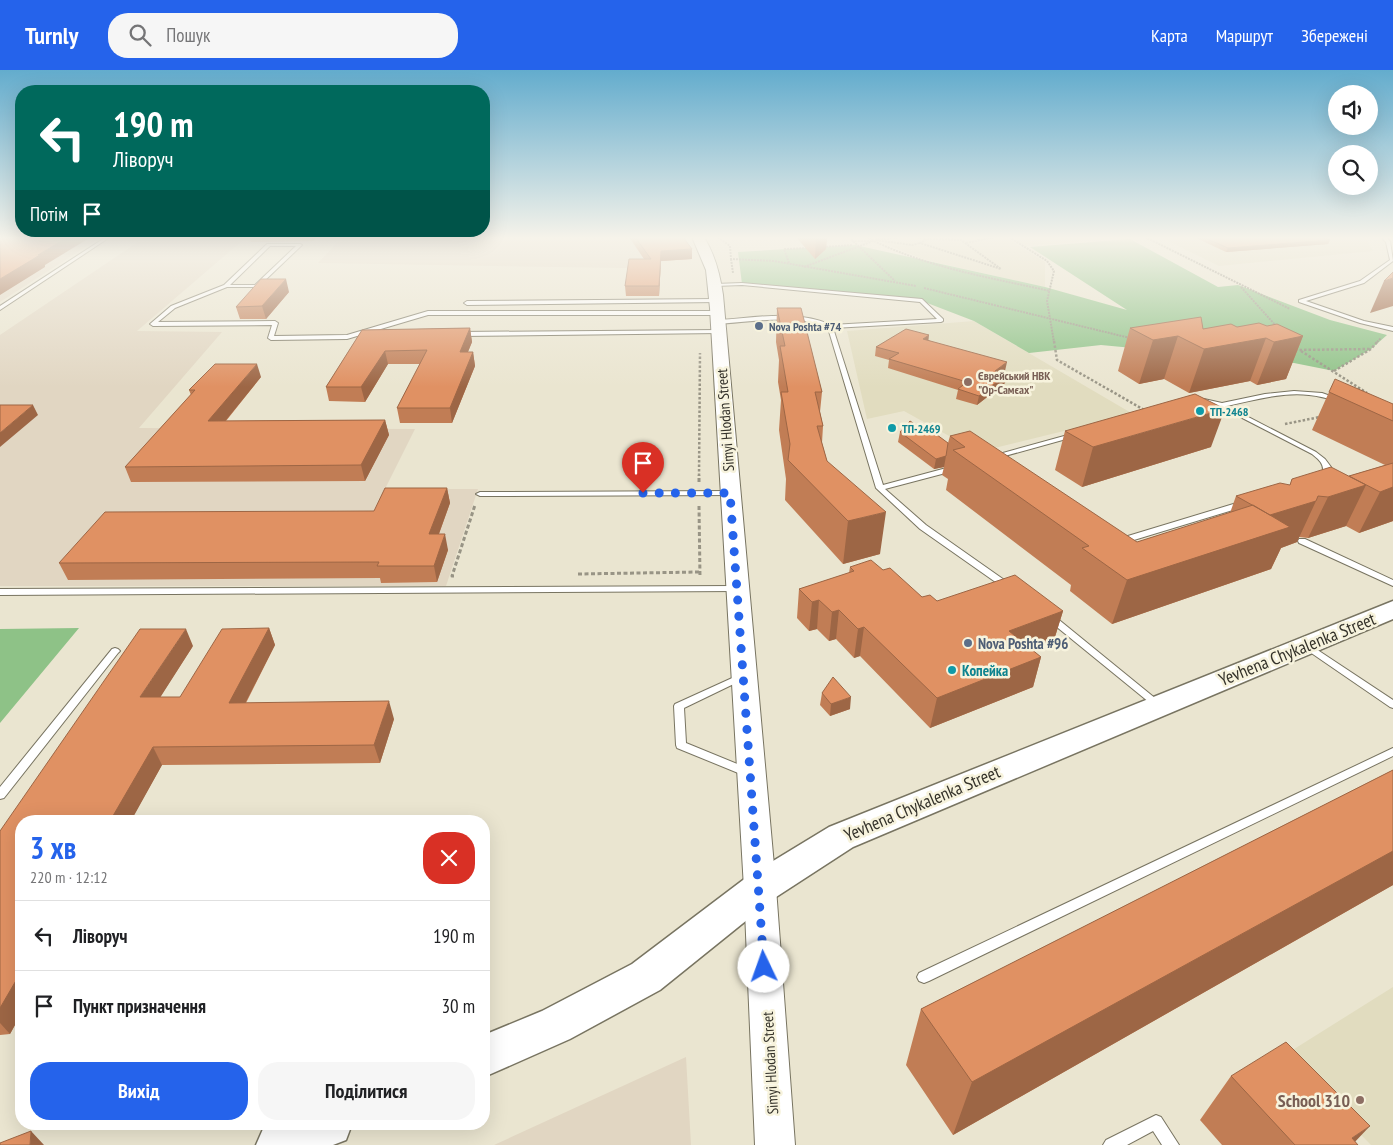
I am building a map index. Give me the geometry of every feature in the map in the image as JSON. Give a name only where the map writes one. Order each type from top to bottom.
[{"type":"main road","name":"Yevhena Chykalenka Street","points":[[490,1053],[556,1025],[646,977],[760,888],[841,837],[1393,609]]},
{"type":"main road","points":[[279,1145],[324,1132]]},
{"type":"street","name":"Simyi Hlodan Street","points":[[713,287],[717,311],[736,589],[760,888],[775,1145]]},
{"type":"lane","points":[[0,308],[32,287]]},
{"type":"lane","points":[[223,287],[173,307],[153,324],[275,323],[271,338],[347,337],[428,313],[717,311]]},
{"type":"lane","points":[[460,334],[700,332],[739,287]]},
{"type":"lane","points":[[466,303],[717,311],[804,318],[821,321],[830,327],[941,320],[922,300],[778,287]]},
{"type":"lane","points":[[1345,287],[1301,301],[1352,319],[1393,329]]},
{"type":"lane","points":[[830,327],[880,488],[923,527],[1018,594]]},
{"type":"lane","points":[[1221,405],[1300,392],[1320,394],[1344,403]]},
{"type":"lane","points":[[1195,403],[1203,401],[1221,405],[1323,460],[1327,467],[1326,473],[1308,480]]},
{"type":"lane","points":[[983,460],[1086,432]]},
{"type":"lane","points":[[880,488],[964,465]]},
{"type":"lane","points":[[480,494],[730,493]]},
{"type":"lane","points":[[1110,541],[1128,540],[1255,499]]},
{"type":"lane","points":[[1238,506],[1245,510]]},
{"type":"lane","points":[[1302,541],[1393,583]]},
{"type":"lane","points":[[0,592],[736,589]]},
{"type":"lane","points":[[1042,611],[1158,705]]},
{"type":"lane","points":[[1305,645],[1393,705]]},
{"type":"lane","points":[[0,795],[115,651]]},
{"type":"lane","points":[[743,676],[679,706],[681,744],[751,774]]},
{"type":"lane","points":[[924,976],[1393,752]]},
{"type":"lane","points":[[1111,1145],[1156,1122],[1171,1145]]},
{"type":"path","points":[[918,287],[1135,339]]},
{"type":"path","points":[[1033,287],[1050,291]]},
{"type":"path","points":[[1051,287],[1047,301],[1057,360],[1152,414]]},
{"type":"path","points":[[1240,287],[1279,329]]},
{"type":"path","points":[[700,332],[700,589]]},
{"type":"path","points":[[1334,371],[1371,349],[1382,337],[1387,335]]},
{"type":"path","points":[[1293,343],[1300,350],[1372,397]]},
{"type":"path","points":[[1290,350],[1371,349]]},
{"type":"path","points":[[1278,425],[1322,416]]},
{"type":"path","points":[[462,576],[452,576],[476,505]]},
{"type":"path","points":[[571,574],[700,572]]},
{"type":"shaded area","points":[[0,287],[23,287],[0,302]]},
{"type":"shaded area","points":[[71,287],[188,287],[137,331],[222,332],[139,428],[415,429],[385,489],[478,489],[446,586],[0,586],[0,335]]},
{"type":"shaded area","name":"Єврейський НВК \"Ор-Самєах\"","points":[[974,321],[1133,414],[978,452],[904,411],[867,419],[847,331]]},
{"type":"shaded area","name":"School 310","points":[[1393,987],[1393,1145],[1371,1145],[1283,1056]]},
{"type":"shaded area","points":[[686,1057],[691,1145],[494,1145]]},
{"type":"green space","points":[[776,287],[1046,287],[1127,310],[1092,287],[1244,287],[1330,320],[1387,335],[1371,349],[1334,371],[1294,363],[1101,345],[1029,353],[974,321],[922,301]]},
{"type":"green space","points":[[79,628],[0,723],[0,629]]},
{"type":"building","points":[[254,287],[279,287],[262,306],[236,307]]},
{"type":"building","points":[[777,308],[801,308],[822,392],[815,392],[823,426],[817,426],[827,461],[886,512],[848,521],[788,460],[790,444],[781,392],[788,392],[780,346],[785,346]]},
{"type":"building","points":[[1201,317],[1203,329],[1231,324],[1237,327],[1259,323],[1267,326],[1277,324],[1303,336],[1274,342],[1266,338],[1204,349],[1178,336],[1153,340],[1130,328]]},
{"type":"building","points":[[470,328],[460,352],[473,352],[450,408],[397,408],[427,350],[385,351],[361,387],[326,387],[362,330]]},
{"type":"building","points":[[906,329],[929,335],[923,339],[1007,362],[995,371],[1007,374],[979,396],[958,389],[967,382],[889,359],[899,353],[876,347]]},
{"type":"building","points":[[215,364],[257,364],[208,421],[385,420],[361,465],[125,467],[195,390],[189,390]]},
{"type":"building","points":[[1335,379],[1393,404],[1393,421],[1329,392]]},
{"type":"building","points":[[1195,394],[1225,409],[1093,447],[1065,431]]},
{"type":"building","points":[[0,405],[33,405],[0,433]]},
{"type":"building","points":[[910,421],[919,427],[925,426],[948,443],[946,456],[936,459],[900,432]]},
{"type":"building","points":[[970,431],[1137,542],[1253,505],[1290,527],[1127,580],[1082,548],[1089,546],[953,450],[965,447],[950,436]]},
{"type":"building","points":[[1393,463],[1393,487],[1380,492],[1349,476]]},
{"type":"building","points":[[1331,467],[1366,485],[1328,497],[1318,496],[1316,501],[1270,515],[1236,496],[1280,483],[1290,485],[1292,479]]},
{"type":"building","points":[[385,488],[447,488],[429,534],[445,534],[434,566],[377,566],[379,562],[59,563],[105,512],[374,511]]},
{"type":"building","points":[[871,560],[883,570],[890,568],[922,597],[930,595],[937,601],[1015,575],[1063,611],[1009,631],[1041,657],[937,698],[864,627],[858,629],[839,610],[832,612],[819,600],[812,602],[799,589],[854,571],[850,567]]},
{"type":"building","points":[[269,628],[229,703],[389,701],[374,745],[153,747],[113,815],[15,815],[15,982],[0,1008],[0,831],[140,629],[186,629],[140,697],[180,697],[222,629]]},
{"type":"building","points":[[833,677],[851,697],[831,704],[822,693]]},
{"type":"building","points":[[1393,770],[1393,851],[972,1082],[921,1009]]},
{"type":"building","points":[[1286,1042],[1370,1126],[1352,1138],[1358,1145],[1295,1145],[1231,1076]]},
{"type":"building","points":[[31,1131],[30,1145],[0,1145],[0,1143]]},
{"type":"place","name":"Nova Poshta #74","points":[[759,326]]},
{"type":"place","name":"Єврейський НВК \"Ор-Самєах\"","points":[[968,382]]},
{"type":"place","name":"ТП-2468","points":[[1200,411]]},
{"type":"place","name":"ТП-2469","points":[[892,428]]},
{"type":"place","name":"Nova Poshta #96","points":[[968,643]]},
{"type":"place","name":"Копейка","points":[[952,670]]},
{"type":"place","name":"School 310","points":[[1360,1100]]},
{"type":"route","points":[[643,493],[730,493],[760,888],[764,967]]}]
